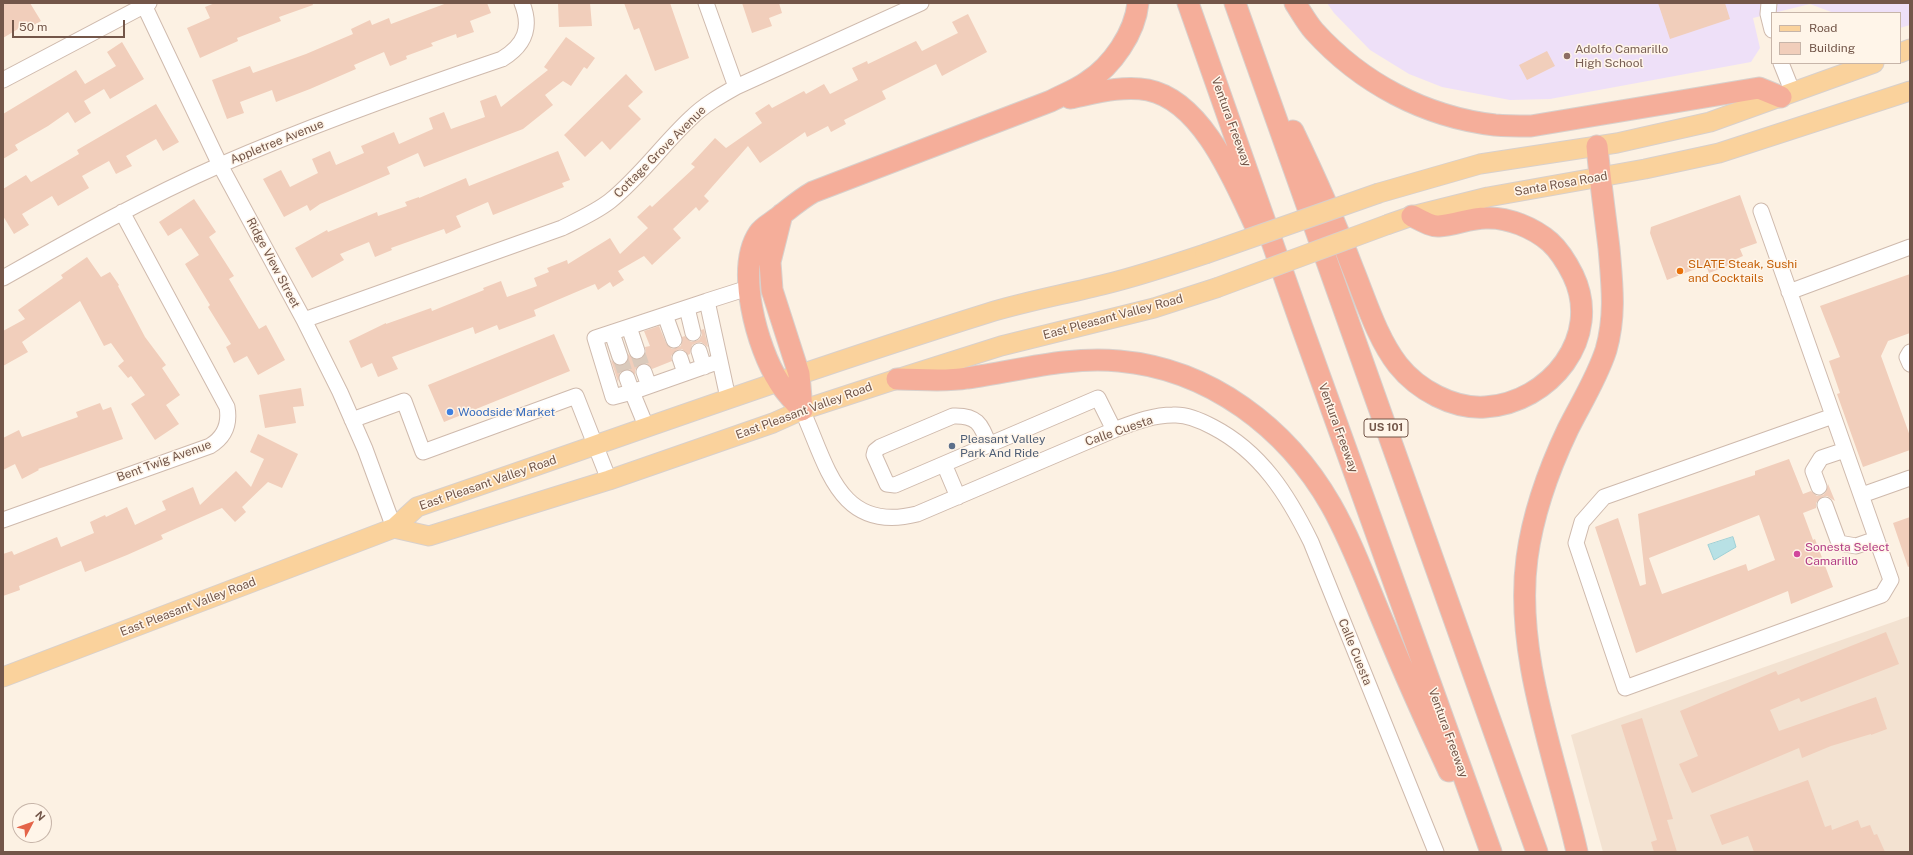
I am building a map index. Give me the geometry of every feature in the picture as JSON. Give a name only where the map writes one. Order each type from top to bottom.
[{"type":"highway","points":[[802,410],[778,382],[767,358],[748,288],[751,250],[760,232],[813,192],[832,183],[1051,101],[1087,82],[1102,70],[1122,47],[1131,28],[1138,3]]},
{"type":"highway","name":"Ventura Freeway","points":[[1188,3],[1490,852]]},
{"type":"highway","name":"US 101","points":[[1234,3],[1537,852]]},
{"type":"highway","points":[[1295,3],[1313,30],[1338,54],[1370,80],[1412,103],[1452,116],[1495,125],[1531,126],[1759,88],[1787,95]]},
{"type":"highway","points":[[1247,37],[1322,190],[1387,349],[1406,374],[1424,389],[1441,398],[1463,404],[1484,407],[1523,397],[1538,389],[1553,377],[1568,359],[1578,337],[1582,314],[1580,289],[1566,261],[1551,242],[1535,231],[1502,220],[1486,218],[1437,227],[1412,216]]},
{"type":"highway","points":[[1051,101],[1119,89],[1149,90],[1162,95],[1189,113],[1204,130],[1228,172],[1302,327]]},
{"type":"highway","points":[[1577,852],[1533,672],[1527,633],[1525,592],[1527,559],[1533,525],[1541,497],[1560,448],[1587,395],[1606,350],[1611,325],[1614,298],[1597,146]]},
{"type":"highway","points":[[782,214],[770,262],[772,290],[799,374],[802,410]]},
{"type":"highway","points":[[897,379],[965,379],[1081,360],[1119,361],[1154,367],[1184,376],[1239,404],[1264,422],[1287,444],[1310,471],[1332,506],[1419,708],[1490,852]]},
{"type":"main road","points":[[1597,146],[1617,144],[1710,122],[1871,64]]},
{"type":"main road","name":"Santa Rosa Road","points":[[1216,288],[1412,216],[1488,197],[1600,177],[1719,152],[1910,91]]},
{"type":"main road","name":"East Pleasant Valley Road","points":[[3,677],[394,528],[417,507],[596,446],[646,426],[799,374],[991,312],[1107,284],[1205,254],[1379,193],[1480,164],[1597,146]]},
{"type":"main road","name":"East Pleasant Valley Road","points":[[394,528],[429,536],[609,480],[777,421],[802,410],[1001,346],[1139,312],[1216,288]]},
{"type":"street","name":"Appletree Avenue","points":[[3,278],[122,212],[220,165],[385,99],[502,59],[517,47],[526,30],[527,20],[522,3]]},
{"type":"street","points":[[706,3],[736,87]]},
{"type":"street","name":"Cottage Grove Avenue","points":[[304,320],[562,228],[590,214],[609,202],[625,188],[692,117],[714,100],[736,87],[895,9],[921,3]]},
{"type":"street","points":[[1769,3],[1768,14],[1771,26]]},
{"type":"street","name":"Ridge View Street","points":[[146,4],[220,165],[304,320],[352,420],[365,449],[394,528]]},
{"type":"street","points":[[3,80],[146,4]]},
{"type":"street","points":[[1781,64],[1787,95]]},
{"type":"street","points":[[1761,211],[1891,580],[1882,595],[1625,688],[1576,543],[1582,522],[1604,497],[1833,416]]},
{"type":"street","name":"Bent Twig Avenue","points":[[3,520],[210,446],[222,436],[227,427],[229,417],[227,407],[122,212]]},
{"type":"street","points":[[1789,292],[1910,247]]},
{"type":"street","points":[[720,361],[649,386],[629,385],[613,397],[595,338],[748,288]]},
{"type":"street","points":[[707,301],[728,398]]},
{"type":"street","points":[[686,308],[693,333]]},
{"type":"street","points":[[665,315],[674,340]]},
{"type":"street","points":[[629,327],[637,350]]},
{"type":"street","points":[[612,333],[620,357]]},
{"type":"street","points":[[699,351],[704,367]]},
{"type":"street","points":[[1910,352],[1908,357],[1910,364]]},
{"type":"street","points":[[680,358],[685,373]]},
{"type":"street","points":[[644,372],[649,386]]},
{"type":"street","points":[[629,385],[646,426]]},
{"type":"street","points":[[352,420],[404,401],[423,452],[576,396],[609,480]]},
{"type":"street","points":[[989,445],[982,427],[976,421],[965,417],[953,416],[880,447],[873,453],[884,479],[887,484],[891,485],[944,464],[989,445],[1098,398],[1114,430]]},
{"type":"street","name":"Calle Cuesta","points":[[802,410],[816,440],[828,475],[848,502],[864,512],[882,517],[901,518],[916,514],[1143,419],[1173,414],[1202,420],[1229,435],[1257,458],[1280,485],[1296,510],[1311,542],[1436,852]]},
{"type":"street","points":[[1819,487],[1813,471],[1821,458],[1845,450]]},
{"type":"street","points":[[944,464],[958,497]]},
{"type":"street","points":[[1862,495],[1910,478]]},
{"type":"street","points":[[1825,505],[1839,543],[1856,546],[1876,539]]},
{"type":"shaded area","name":"Adolfo Camarillo High School","points":[[1327,3],[1910,3],[1910,25],[1901,28],[1901,12],[1831,12],[1810,4],[1777,12],[1771,12],[1771,14],[1753,18],[1760,48],[1751,62],[1550,99],[1510,100],[1442,87],[1409,74],[1370,50],[1334,13]]},
{"type":"shaded area","points":[[1910,616],[1910,852],[1603,852],[1571,735]]},
{"type":"water","points":[[1733,537],[1736,547],[1714,560],[1708,545]]},
{"type":"building","points":[[3,3],[30,3],[41,21],[25,30],[23,26],[3,38]]},
{"type":"building","points":[[215,3],[312,3],[313,5],[279,17],[281,21],[237,38],[238,41],[200,58],[187,28],[210,18],[205,7]]},
{"type":"building","points":[[447,3],[487,3],[491,13],[470,21],[474,32],[457,38],[456,34],[431,43],[433,46],[406,56],[407,59],[390,66],[384,52],[354,65],[356,69],[276,102],[272,90],[240,102],[244,113],[227,119],[212,80],[250,66],[253,73],[306,54],[353,34],[351,29],[370,20],[372,25],[389,18],[391,24]]},
{"type":"building","points":[[558,3],[590,3],[592,26],[559,27]]},
{"type":"building","points":[[624,3],[670,3],[689,58],[655,71],[639,28],[634,30]]},
{"type":"building","points":[[742,3],[779,3],[782,13],[769,18],[772,26],[752,33]]},
{"type":"building","points":[[1658,3],[1725,3],[1730,19],[1670,39]]},
{"type":"building","points":[[968,14],[987,52],[942,76],[936,64],[882,91],[886,99],[844,120],[846,124],[831,132],[828,126],[807,137],[805,132],[760,163],[748,146],[704,196],[709,201],[699,211],[696,207],[673,229],[681,238],[652,265],[644,256],[618,271],[624,280],[613,287],[610,282],[598,290],[595,284],[534,310],[536,316],[499,330],[497,325],[475,334],[473,327],[392,357],[398,369],[378,377],[372,363],[361,368],[349,341],[386,323],[431,308],[432,311],[484,290],[483,288],[501,281],[507,297],[537,286],[534,278],[549,272],[547,268],[567,260],[568,264],[610,238],[620,254],[648,228],[637,217],[650,205],[652,207],[695,167],[691,164],[715,138],[726,148],[762,123],[755,113],[769,104],[772,108],[804,91],[806,94],[824,84],[830,94],[858,80],[852,68],[867,61],[868,64],[916,41],[922,51],[958,33],[952,22]]},
{"type":"building","points":[[566,37],[595,58],[587,69],[584,67],[571,86],[563,81],[545,95],[553,105],[523,129],[424,167],[418,153],[387,167],[390,174],[320,204],[310,211],[307,205],[284,217],[263,179],[281,170],[290,187],[318,173],[312,159],[330,151],[336,165],[364,153],[361,146],[394,132],[399,144],[433,129],[429,118],[444,112],[451,129],[485,117],[480,101],[496,95],[501,107],[548,70],[544,67]]},
{"type":"building","points":[[122,42],[144,79],[110,99],[104,89],[84,101],[91,113],[75,123],[68,112],[48,126],[15,145],[18,150],[3,159],[3,114],[76,70],[85,84],[116,66],[107,52]]},
{"type":"building","points":[[1547,51],[1555,66],[1527,80],[1519,65]]},
{"type":"building","points":[[626,74],[643,92],[628,106],[641,119],[610,150],[602,141],[585,157],[564,135]]},
{"type":"building","points":[[156,104],[179,142],[163,151],[156,139],[126,156],[132,166],[116,174],[109,161],[82,176],[89,188],[58,206],[52,196],[22,214],[29,225],[14,234],[3,216],[3,189],[26,175],[31,182],[79,154],[77,150]]},
{"type":"building","points":[[558,151],[570,180],[562,183],[564,187],[493,215],[488,202],[456,216],[461,227],[446,234],[444,229],[391,248],[392,250],[375,257],[369,242],[340,254],[344,260],[312,278],[295,248],[327,230],[328,232],[377,212],[378,216],[407,206],[405,202],[419,198],[466,178],[469,186]]},
{"type":"building","points":[[1740,195],[1757,243],[1740,249],[1743,256],[1729,262],[1730,265],[1709,273],[1706,265],[1667,280],[1650,233],[1651,227]]},
{"type":"building","points":[[194,199],[216,232],[209,237],[234,276],[229,279],[259,329],[266,325],[285,360],[258,375],[247,356],[234,363],[226,347],[231,344],[208,307],[210,305],[185,264],[199,255],[181,228],[168,236],[159,222]]},
{"type":"building","points":[[87,257],[101,277],[110,272],[119,285],[118,286],[145,337],[166,365],[162,368],[180,395],[166,405],[179,424],[155,440],[131,404],[145,395],[131,376],[128,378],[118,366],[124,361],[111,343],[104,346],[80,301],[22,342],[28,352],[3,366],[3,331],[25,319],[18,310],[63,278],[61,275]]},
{"type":"building","points":[[1910,274],[1910,333],[1888,341],[1881,356],[1910,436],[1910,450],[1863,467],[1837,394],[1840,393],[1829,361],[1840,357],[1820,306]]},
{"type":"building","points":[[659,326],[666,343],[672,349],[681,346],[682,337],[685,336],[691,342],[699,340],[702,335],[701,330],[704,329],[708,347],[701,342],[696,343],[692,345],[690,354],[688,355],[682,349],[677,350],[671,356],[672,361],[652,369],[646,363],[641,364],[635,370],[635,375],[629,369],[624,370],[620,372],[618,382],[611,360],[618,366],[622,366],[627,363],[628,354],[635,360],[643,357],[646,352],[645,347],[650,346],[644,331]]},
{"type":"building","points":[[554,334],[570,371],[444,422],[428,385]]},
{"type":"building","points":[[301,388],[304,406],[293,407],[296,423],[265,428],[259,395]]},
{"type":"building","points":[[100,403],[103,410],[111,407],[123,439],[38,469],[39,470],[22,479],[15,464],[3,470],[3,438],[19,430],[22,437],[78,417],[76,412]]},
{"type":"building","points":[[258,434],[298,454],[282,488],[268,482],[242,507],[246,512],[235,522],[222,508],[161,535],[163,539],[85,572],[81,561],[19,586],[20,590],[3,596],[3,554],[12,551],[14,555],[57,537],[61,547],[94,533],[90,522],[105,515],[106,517],[127,507],[135,525],[166,510],[162,501],[193,487],[200,505],[236,471],[251,487],[264,459],[250,452]]},
{"type":"building","name":"Sonesta Select Camarillo","points":[[1789,459],[1803,494],[1811,491],[1817,496],[1823,495],[1826,492],[1828,484],[1835,501],[1827,496],[1822,497],[1816,503],[1816,508],[1803,513],[1813,540],[1815,539],[1833,587],[1791,604],[1788,591],[1636,653],[1595,527],[1618,518],[1640,586],[1646,584],[1638,514],[1755,475],[1755,471]],"holes":[[[1759,515],[1775,560],[1748,571],[1746,564],[1662,594],[1649,558]]]},
{"type":"building","points":[[1910,517],[1910,566],[1908,567],[1893,523]]},
{"type":"building","points":[[1886,632],[1899,664],[1801,702],[1799,698],[1770,710],[1779,731],[1876,697],[1887,729],[1831,746],[1802,758],[1799,748],[1692,793],[1679,764],[1698,756],[1680,711],[1776,671],[1778,675]]},
{"type":"building","points":[[1642,718],[1673,819],[1667,820],[1677,852],[1654,852],[1651,842],[1657,840],[1621,725]]},
{"type":"building","points":[[1808,780],[1825,827],[1831,825],[1832,830],[1858,820],[1861,828],[1870,825],[1874,835],[1877,834],[1885,852],[1754,852],[1748,836],[1722,845],[1710,815]]},
{"type":"tunnel","points":[[637,351],[644,372]]},
{"type":"tunnel","points":[[620,357],[627,378]]},
{"type":"place","name":"Adolfo Camarillo High School","points":[[1567,56]]},
{"type":"place","name":"SLATE Steak, Sushi and Cocktails","points":[[1680,271]]},
{"type":"place","name":"Woodside Market","points":[[450,412]]},
{"type":"place","name":"Pleasant Valley Park And Ride","points":[[952,446]]},
{"type":"place","name":"Sonesta Select Camarillo","points":[[1797,554]]}]
